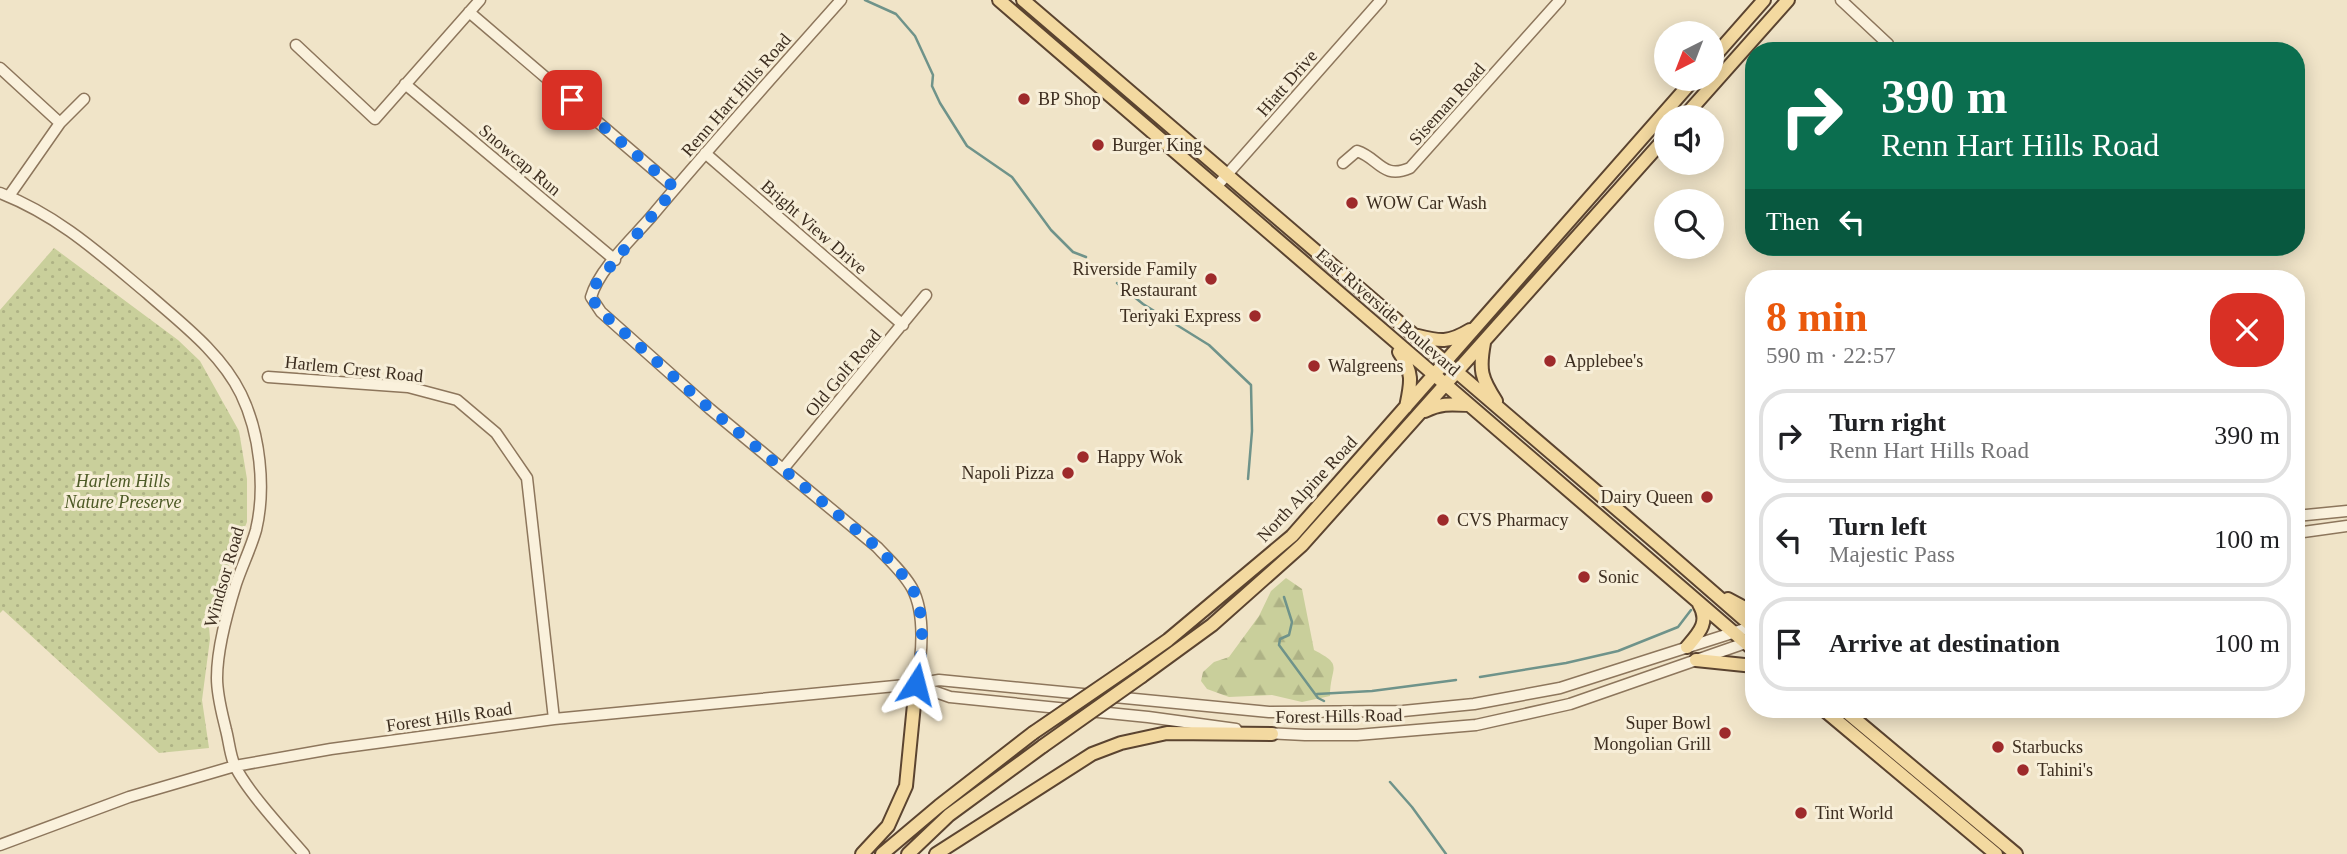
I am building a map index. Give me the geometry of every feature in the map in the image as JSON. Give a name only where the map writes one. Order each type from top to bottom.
[{"type":"main road","name":"East Riverside Boulevard","points":[[999,0],[1733,633],[1745,635]]},
{"type":"main road","name":"East Riverside Boulevard","points":[[1023,0],[1696,578],[1745,629]]},
{"type":"main road","points":[[1724,45],[1764,0]]},
{"type":"main road","points":[[1751,42],[1788,0]]},
{"type":"main road","points":[[1695,105],[1745,48]]},
{"type":"main road","name":"North Alpine Road","points":[[883,854],[939,806],[1033,733],[1168,640],[1292,536],[1684,91]]},
{"type":"main road","name":"North Alpine Road","points":[[908,854],[949,816],[1212,625],[1302,545],[1654,150]]},
{"type":"main road","points":[[1538,258],[1549,268]]},
{"type":"main road","points":[[1413,335],[1443,342],[1456,339],[1479,325]]},
{"type":"main road","points":[[1386,335],[1409,365],[1411,380],[1406,407]]},
{"type":"main road","points":[[1485,341],[1480,365],[1485,383],[1504,413]]},
{"type":"main road","points":[[1419,415],[1437,405],[1469,405]]},
{"type":"main road","points":[[1696,578],[1745,607]]},
{"type":"main road","points":[[1686,647],[1701,630],[1705,620],[1698,603],[1688,594]]},
{"type":"main road","points":[[1696,660],[1745,665]]},
{"type":"main road","points":[[862,854],[888,825],[906,786],[916,684]]},
{"type":"main road","points":[[1834,718],[1996,854]]},
{"type":"main road","points":[[1854,718],[2017,854]]},
{"type":"main road","points":[[936,854],[1092,754],[1167,733],[1272,734]]},
{"type":"street","points":[[296,45],[375,119],[480,0]]},
{"type":"street","name":"Renn Hart Hills Road","points":[[783,469],[710,409],[601,312],[591,297],[595,285],[675,188],[841,0]]},
{"type":"street","name":"Hiatt Drive","points":[[1217,186],[1381,0]]},
{"type":"street","name":"Siseman Road","points":[[1343,163],[1357,150],[1386,170],[1396,172],[1410,168],[1560,0]]},
{"type":"street","points":[[1841,0],[1886,42]]},
{"type":"street","points":[[469,12],[675,188]]},
{"type":"street","points":[[0,68],[60,123]]},
{"type":"street","name":"Snowcap Run","points":[[405,84],[615,260]]},
{"type":"street","points":[[4,194],[60,123],[85,99]]},
{"type":"street","name":"Bright View Drive","points":[[705,153],[903,325]]},
{"type":"street","name":"Windsor Road","points":[[4,194],[39,209],[69,228],[184,325],[227,372],[241,394],[254,439],[260,485],[256,529],[236,584],[221,649],[217,677],[220,704],[235,766],[304,854]]},
{"type":"street","name":"Old Golf Road","points":[[783,469],[926,295]]},
{"type":"street","name":"Harlem Crest Road","points":[[268,377],[408,387],[457,400],[496,433],[527,478],[554,719]]},
{"type":"street","points":[[783,469],[877,547],[900,570],[914,591],[921,617],[921,662],[916,684]]},
{"type":"street","points":[[2305,515],[2347,511]]},
{"type":"street","points":[[2305,532],[2347,526]]},
{"type":"street","name":"Forest Hills Road","points":[[0,845],[129,797],[235,766],[554,719],[939,680],[1269,712],[1403,711],[1474,704],[1560,688],[1733,633]]},
{"type":"street","name":"Forest Hills Road","points":[[916,684],[950,697],[1148,717],[1272,734],[1357,735],[1476,725],[1570,704],[1696,660],[1745,639]]},
{"type":"green space","name":"Harlem Hills Nature Preserve","points":[[54,248],[178,340],[200,361],[239,431],[247,479],[247,522],[208,614],[210,639],[202,700],[209,748],[159,753],[3,610],[0,613],[0,310]]},
{"type":"green space","points":[[1286,578],[1302,589],[1314,650],[1333,664],[1330,696],[1302,702],[1272,695],[1229,697],[1207,689],[1201,681],[1203,672],[1214,662],[1229,657],[1259,616],[1271,591]]},
{"type":"waterway","points":[[865,0],[896,14],[915,36],[933,75],[932,86],[940,103],[967,146],[1012,177],[1051,230],[1073,252],[1086,257]]},
{"type":"waterway","points":[[1117,283],[1143,304],[1209,345],[1251,385],[1252,431],[1248,479]]},
{"type":"waterway","points":[[1284,597],[1292,622],[1289,635],[1280,639],[1279,645],[1318,698],[1324,701]]},
{"type":"waterway","points":[[1480,677],[1566,663],[1618,651],[1678,627],[1691,610]]},
{"type":"waterway","points":[[1317,694],[1372,691],[1456,680]]},
{"type":"waterway","points":[[1390,782],[1446,854]]},
{"type":"place","name":"BP Shop","points":[[1024,99]]},
{"type":"place","name":"Burger King","points":[[1098,145]]},
{"type":"place","name":"WOW Car Wash","points":[[1352,203]]},
{"type":"place","name":"Riverside Family Restaurant","points":[[1211,279]]},
{"type":"place","name":"Teriyaki Express","points":[[1255,316]]},
{"type":"place","name":"Applebee's","points":[[1550,361]]},
{"type":"place","name":"Walgreens","points":[[1314,366]]},
{"type":"place","name":"Happy Wok","points":[[1083,457]]},
{"type":"place","name":"Napoli Pizza","points":[[1068,473]]},
{"type":"place","name":"Dairy Queen","points":[[1707,497]]},
{"type":"place","name":"CVS Pharmacy","points":[[1443,520]]},
{"type":"place","name":"Sonic","points":[[1584,577]]},
{"type":"place","name":"Super Bowl Mongolian Grill","points":[[1725,733]]},
{"type":"place","name":"Starbucks","points":[[1998,747]]},
{"type":"place","name":"Tahini's","points":[[2023,770]]},
{"type":"place","name":"Tint World","points":[[1801,813]]},
{"type":"route","points":[[572,100],[675,188],[595,285],[591,297],[601,312],[710,409],[877,547],[900,570],[914,591],[921,617],[921,662],[916,684]]}]
